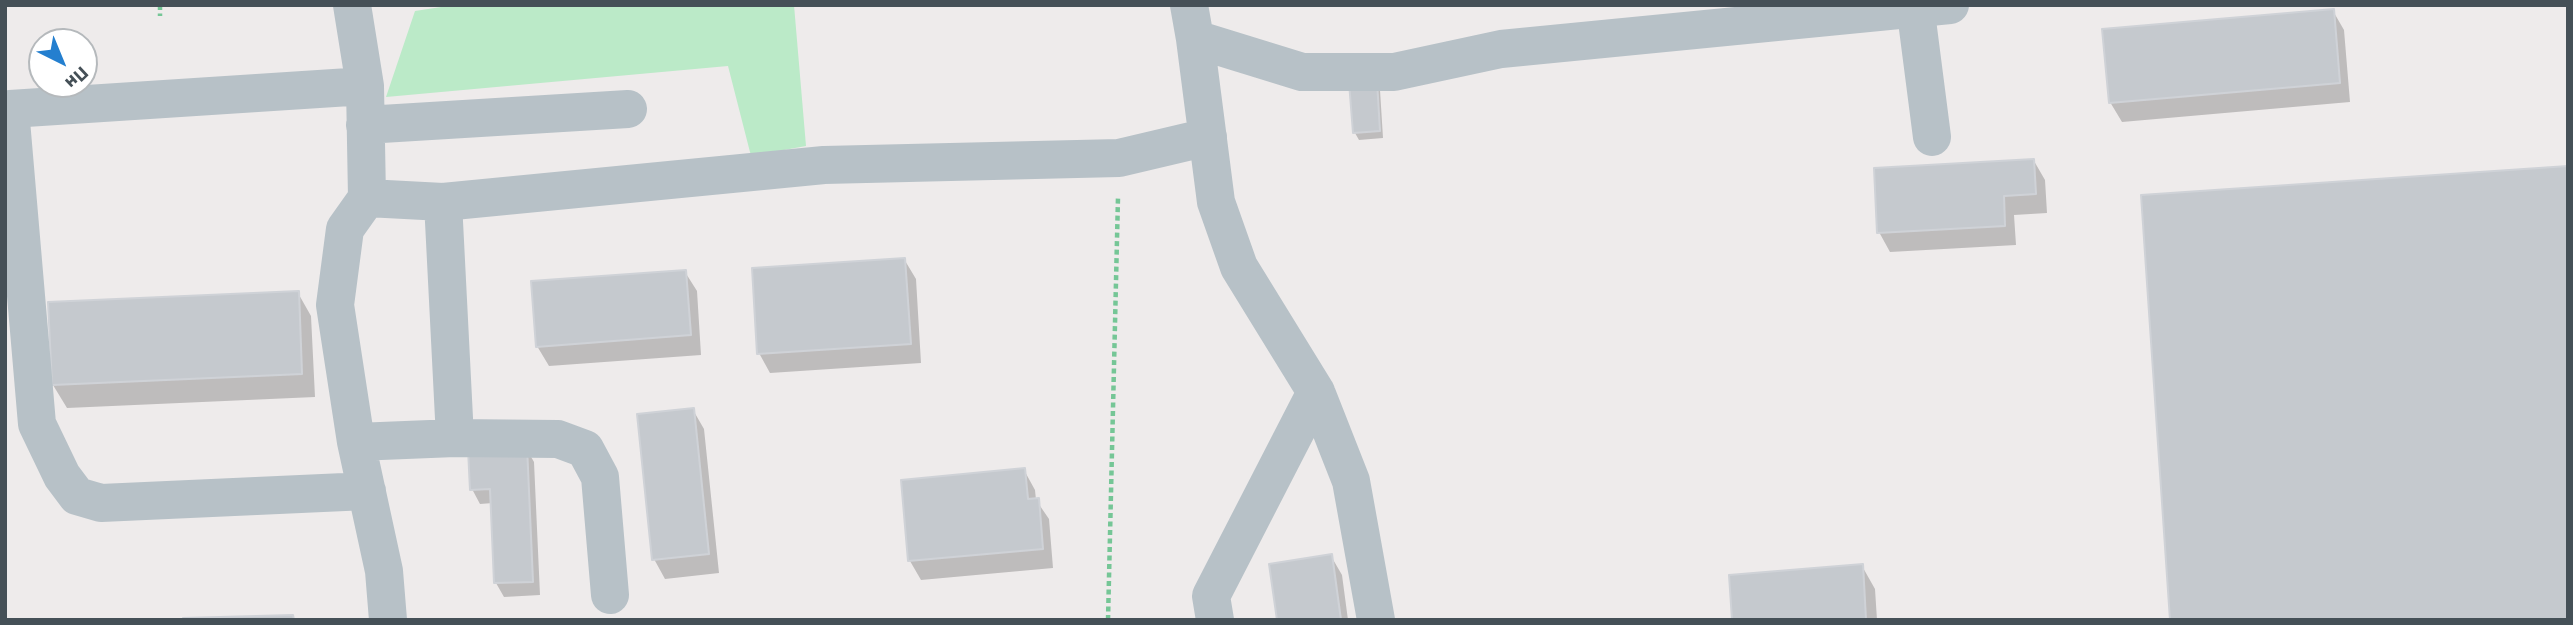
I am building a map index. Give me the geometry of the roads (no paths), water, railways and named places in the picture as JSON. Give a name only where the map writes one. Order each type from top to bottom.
[{"type":"lane","points":[[352,5],[365,86],[367,198],[345,229],[335,305],[356,442],[384,571],[388,620]]},
{"type":"lane","points":[[1192,22],[1302,72],[1394,72],[1502,49],[1927,6],[1931,137]]},
{"type":"lane","points":[[1192,22],[1216,202],[1239,267],[1316,393],[1351,481],[1376,620]]},
{"type":"lane","points":[[365,86],[8,109],[14,261],[37,424],[62,476],[77,496],[101,503],[367,491]]},
{"type":"lane","points":[[365,125],[628,110]]},
{"type":"lane","points":[[367,198],[443,202],[824,165],[1119,158],[1208,136]]},
{"type":"lane","points":[[443,202],[455,438]]},
{"type":"lane","points":[[1215,620],[1211,596],[1316,393]]},
{"type":"lane","points":[[356,442],[455,438],[558,439],[585,449],[600,477],[610,595]]}]
